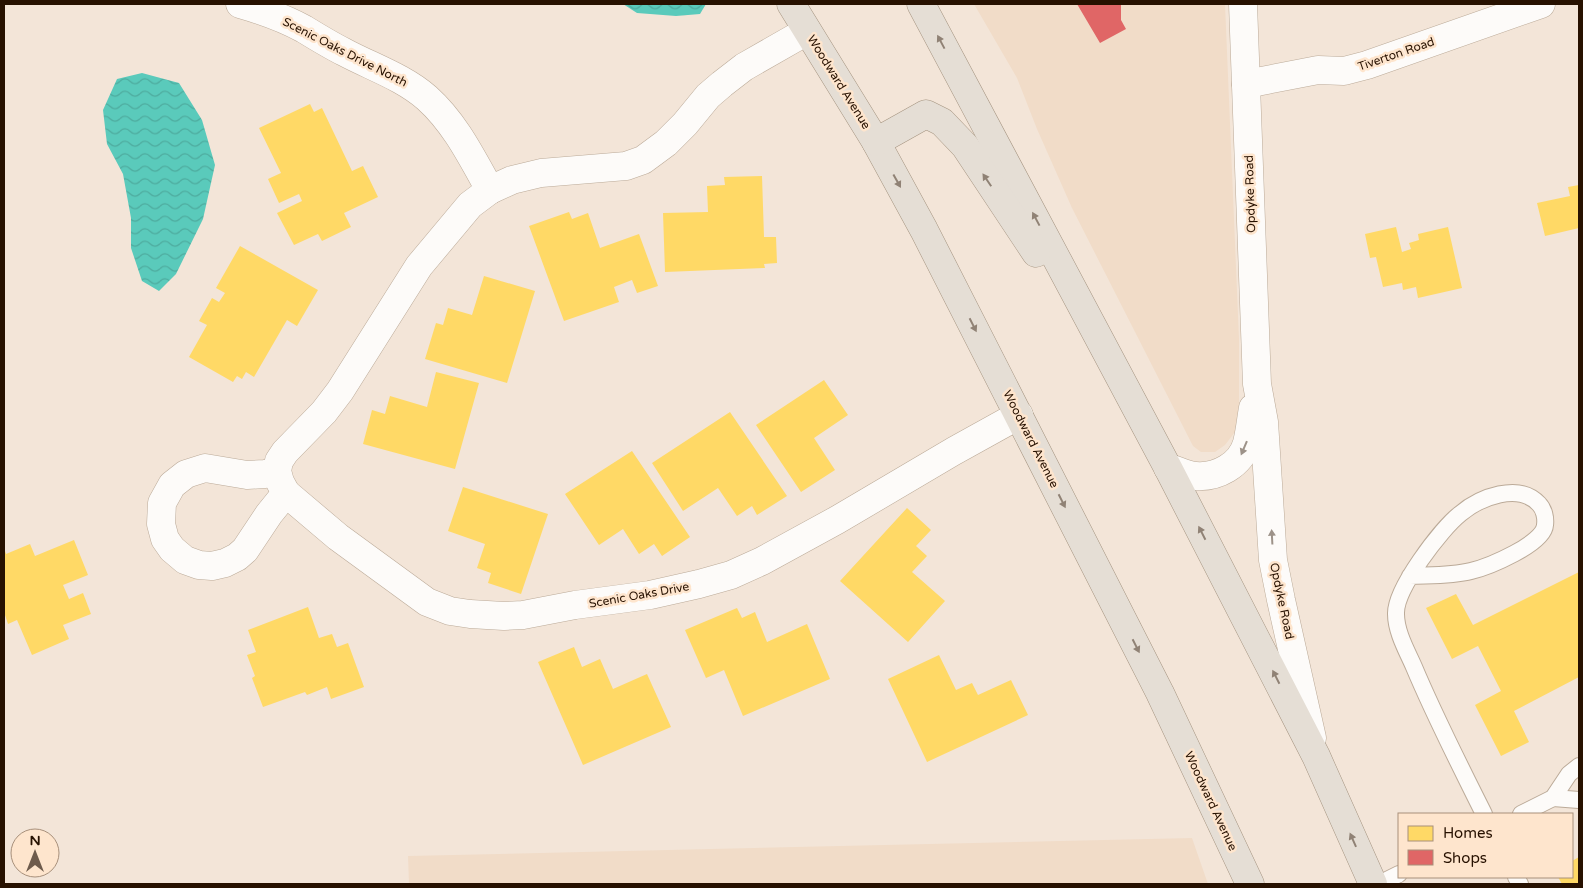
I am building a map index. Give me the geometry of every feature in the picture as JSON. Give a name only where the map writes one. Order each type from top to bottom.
[{"type":"main road","name":"Woodward Avenue","points":[[791,4],[876,142],[924,230],[1160,693],[1250,884]]},
{"type":"main road","points":[[921,4],[1168,468],[1316,756],[1373,884]]},
{"type":"main road","points":[[876,142],[926,114],[942,122],[965,146],[1122,381]]},
{"type":"street","name":"Scenic Oaks Drive North","points":[[240,4],[258,9],[302,28],[343,52],[415,88],[438,108],[455,130],[490,190]]},
{"type":"street","name":"Opdyke Road","points":[[1243,4],[1257,384],[1264,422],[1273,560],[1280,600],[1316,756]]},
{"type":"street","name":"Tiverton Road","points":[[1246,84],[1318,70],[1344,71],[1367,65],[1541,4]]},
{"type":"street","name":"Scenic Oaks Drive","points":[[807,31],[744,67],[722,84],[708,96],[685,124],[666,143],[643,160],[626,166],[541,173],[512,180],[490,190],[470,205],[419,266],[340,391],[324,412],[285,452],[279,461],[282,482],[338,537],[433,605],[450,611],[470,614],[523,615],[575,605],[650,595],[699,584],[732,574],[762,561],[838,520],[1019,415]]},
{"type":"street","name":"Opdyke Road","points":[[1168,468],[1194,476],[1212,475],[1226,470],[1239,459],[1247,444],[1257,384]]},
{"type":"lane","points":[[1410,576],[1471,571],[1512,554],[1536,540],[1545,530],[1546,520],[1541,507],[1532,497],[1520,494],[1502,494],[1480,501],[1460,514],[1444,530],[1410,576],[1396,606],[1395,616],[1400,636],[1484,813]]},
{"type":"lane","points":[[1523,813],[1553,798],[1569,774],[1579,766]]},
{"type":"lane","points":[[1553,798],[1579,800]]},
{"type":"lane","points":[[1379,884],[1398,874]]},
{"type":"shaded area","points":[[974,4],[1225,4],[1239,339],[1239,415],[1235,432],[1225,445],[1215,452],[1201,452],[1193,446],[1072,208],[1017,78]]},
{"type":"shaded area","points":[[1192,838],[1208,884],[409,884],[408,856]]},
{"type":"water","points":[[623,4],[706,4],[700,14],[676,16],[637,13]]},
{"type":"water","points":[[142,73],[179,83],[202,120],[215,165],[203,219],[176,274],[159,291],[142,281],[131,248],[131,218],[123,174],[107,144],[103,110],[117,79]]},
{"type":"building: Homes","points":[[310,104],[314,112],[322,108],[352,171],[363,166],[378,197],[344,213],[351,227],[322,241],[318,234],[294,245],[277,213],[302,201],[299,194],[279,203],[268,179],[281,173],[259,128]]},
{"type":"building: Homes","points":[[762,176],[764,237],[776,237],[777,263],[764,264],[765,268],[665,272],[663,213],[708,212],[707,186],[725,185],[724,177]]},
{"type":"building: Homes","points":[[1579,185],[1579,228],[1545,236],[1537,203],[1570,196],[1568,187]]},
{"type":"building: Homes","points":[[569,212],[572,219],[588,213],[600,248],[639,234],[658,286],[637,293],[632,280],[614,287],[619,302],[564,321],[529,226]]},
{"type":"building: Homes","points":[[1396,227],[1402,252],[1411,249],[1409,243],[1419,240],[1418,234],[1448,227],[1462,288],[1418,298],[1416,287],[1403,290],[1402,283],[1383,287],[1376,257],[1370,258],[1365,234]]},
{"type":"building: Homes","points":[[240,246],[318,290],[297,326],[287,320],[254,377],[246,372],[242,379],[237,376],[233,382],[189,357],[207,325],[199,321],[212,298],[219,302],[225,293],[216,288]]},
{"type":"building: Homes","points":[[484,276],[535,291],[507,383],[425,359],[436,323],[443,325],[448,308],[472,315]]},
{"type":"building: Homes","points":[[436,372],[479,383],[455,469],[363,444],[372,410],[385,414],[390,396],[427,407]]},
{"type":"building: Homes","points":[[824,380],[848,415],[814,438],[835,470],[801,492],[756,425]]},
{"type":"building: Homes","points":[[730,412],[787,496],[757,515],[752,506],[737,516],[718,488],[683,511],[652,463]]},
{"type":"building: Homes","points":[[632,451],[690,537],[662,556],[654,544],[639,554],[623,529],[599,545],[565,494]]},
{"type":"building: Homes","points":[[463,487],[548,514],[521,594],[488,583],[491,573],[477,568],[485,544],[448,531]]},
{"type":"building: Homes","points":[[907,508],[931,530],[916,546],[927,556],[912,572],[945,601],[908,642],[840,581]]},
{"type":"building: Homes","points":[[74,540],[88,575],[63,585],[69,599],[83,593],[91,614],[63,625],[69,639],[32,655],[17,620],[8,624],[4,612],[4,548],[6,554],[30,544],[35,556]]},
{"type":"building: Homes","points":[[1579,572],[1579,677],[1514,711],[1529,742],[1501,756],[1475,705],[1501,691],[1478,646],[1452,659],[1426,608],[1456,594],[1473,625]]},
{"type":"building: Homes","points":[[308,607],[319,638],[332,634],[337,647],[348,643],[364,687],[331,699],[327,687],[307,695],[305,692],[263,707],[252,678],[255,676],[247,655],[256,652],[248,630]]},
{"type":"building: Homes","points":[[737,608],[742,618],[755,612],[767,642],[807,624],[830,679],[743,716],[724,670],[706,678],[685,630]]},
{"type":"building: Homes","points":[[574,647],[582,667],[600,659],[613,689],[647,674],[671,727],[583,765],[538,662]]},
{"type":"building: Homes","points":[[939,655],[956,690],[972,683],[978,695],[1011,680],[1028,715],[927,762],[888,679]]},
{"type":"building: Homes","points":[[1579,857],[1579,884],[1562,884],[1559,878],[1573,878],[1573,860]]},
{"type":"building: Shops","points":[[1077,4],[1121,4],[1121,20],[1126,29],[1100,43]]}]
